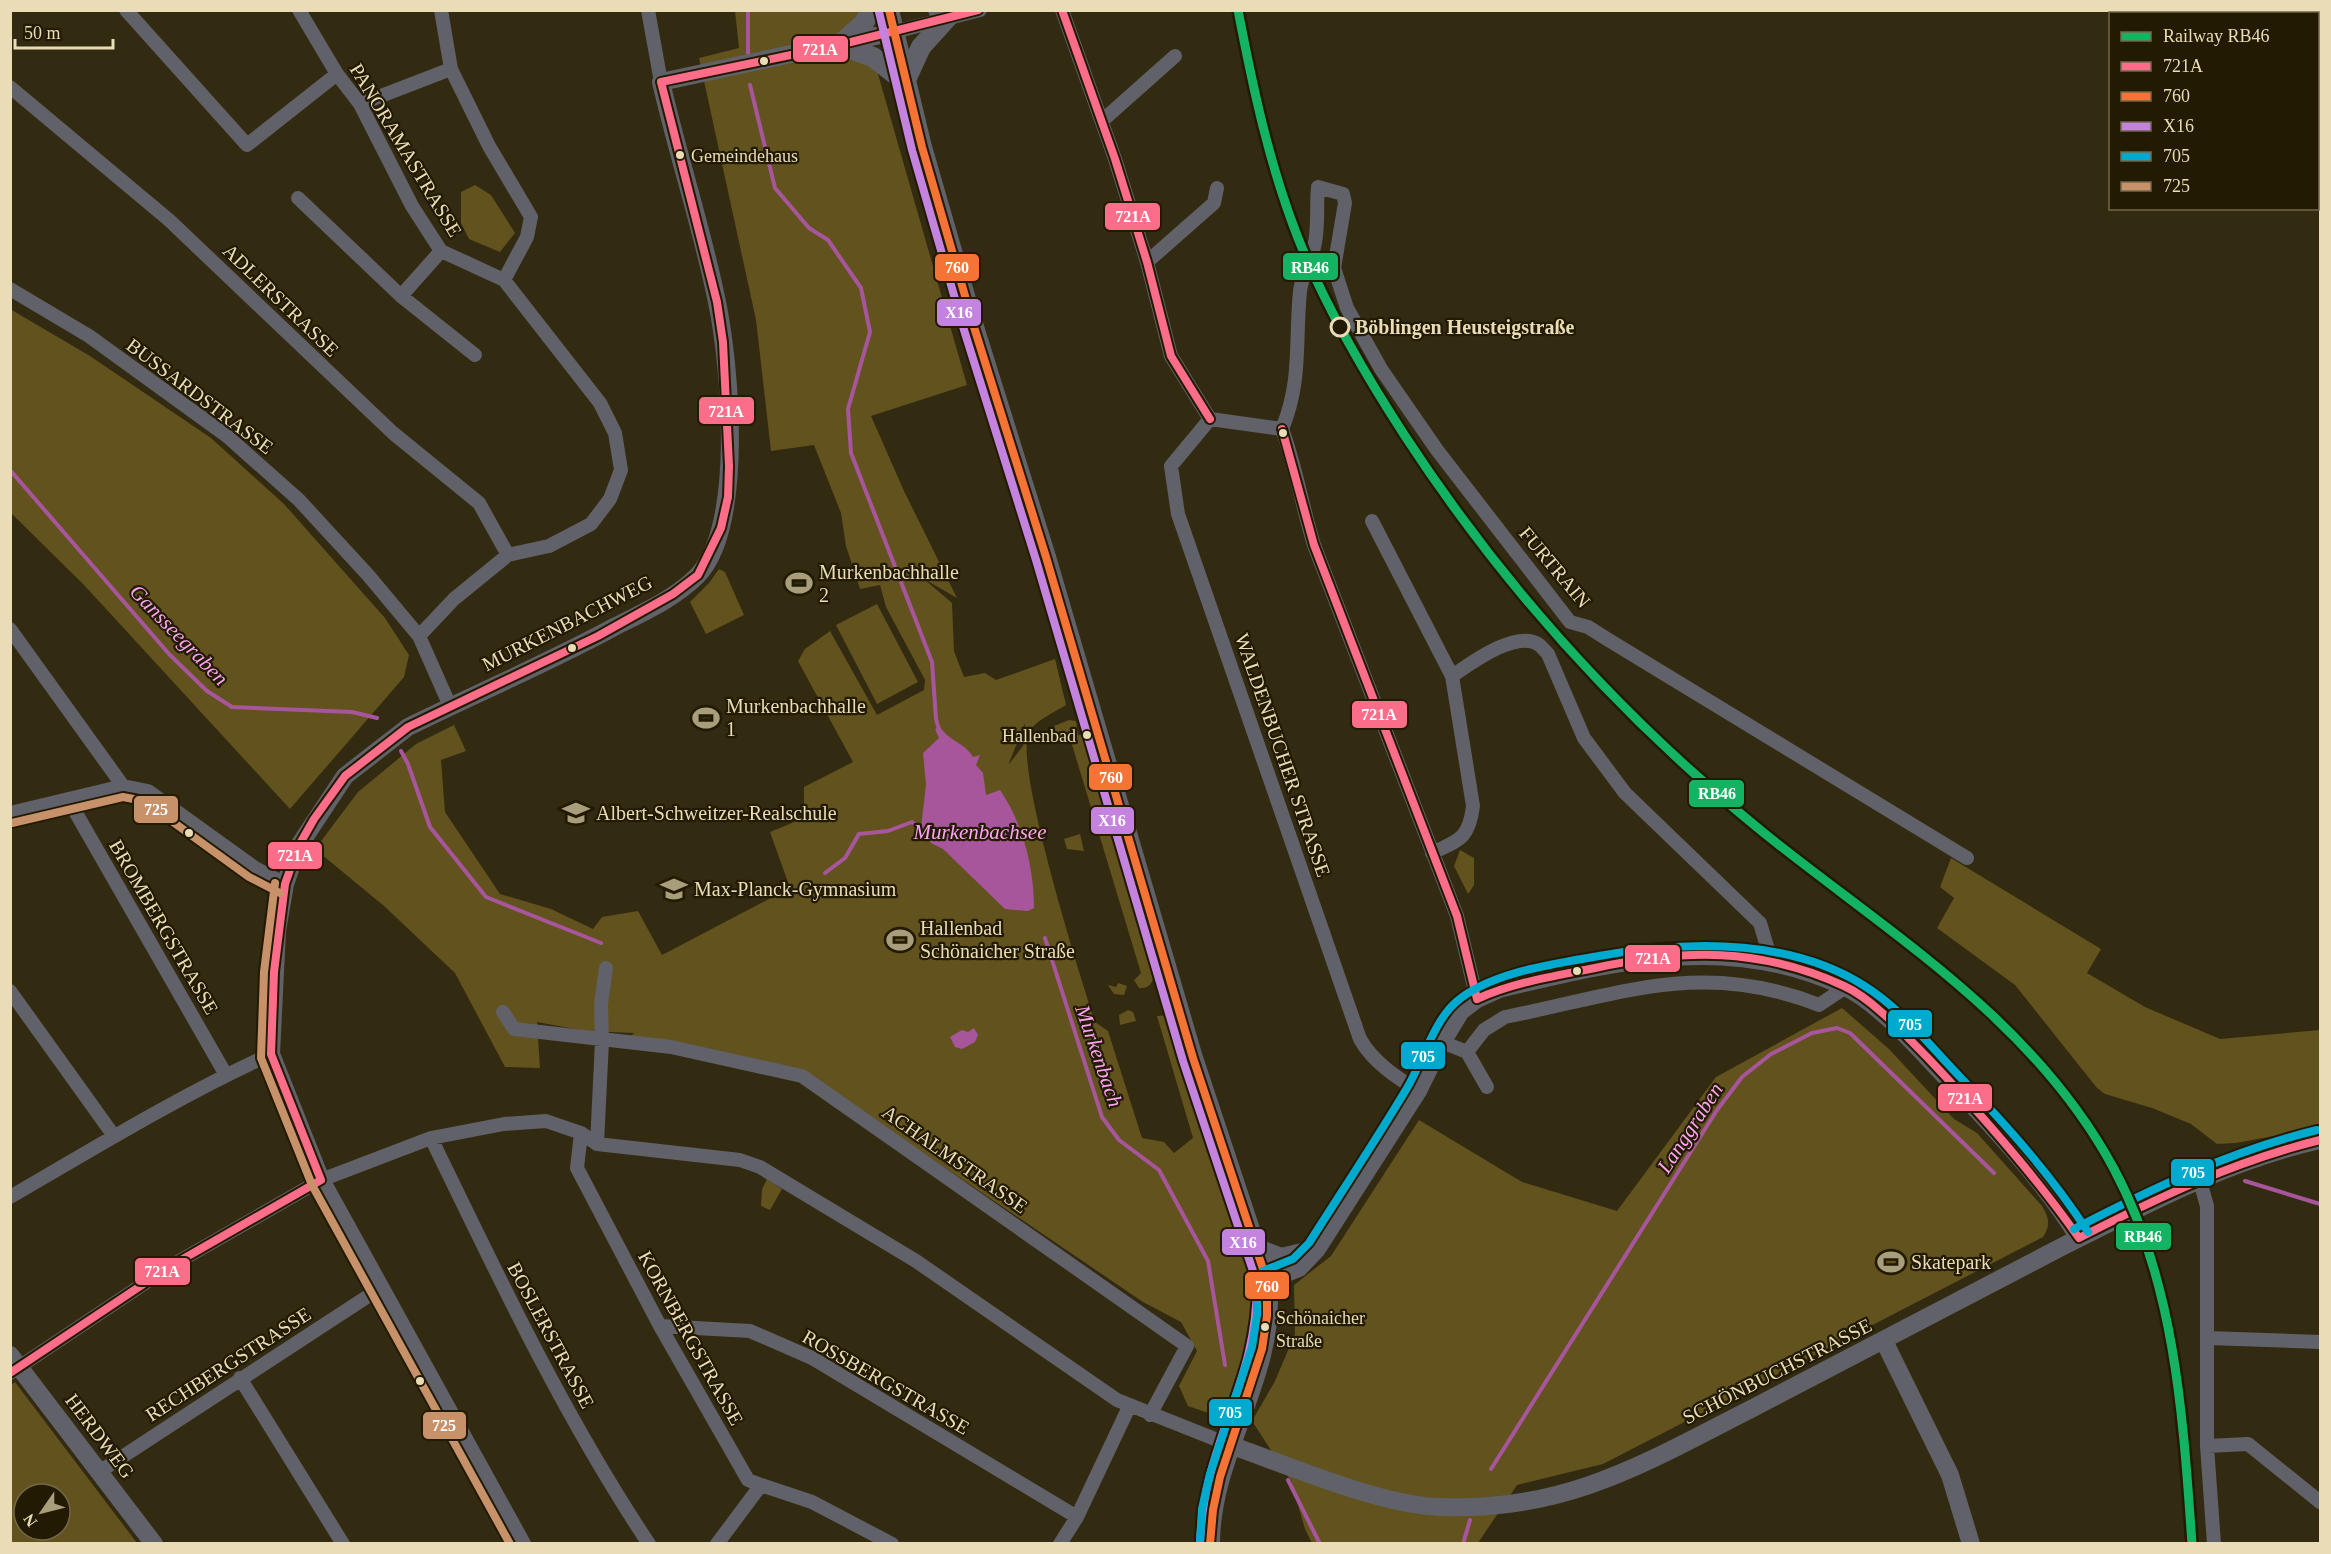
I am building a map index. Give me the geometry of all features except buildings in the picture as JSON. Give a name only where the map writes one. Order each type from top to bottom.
[{"type":"main road","points":[[839,45],[864,24],[872,10]]},
{"type":"main road","points":[[889,10],[905,82],[974,327],[1046,557],[1190,1047],[1267,1281],[1269,1315],[1263,1358],[1230,1445],[1212,1510],[1210,1544]]},
{"type":"main road","points":[[905,82],[921,47],[943,14]]},
{"type":"main road","points":[[839,45],[873,57],[905,82]]},
{"type":"street","points":[[126,10],[246,145],[337,74]]},
{"type":"street","name":"PANORAMASTRASSE","points":[[299,10],[337,74],[360,104],[412,206],[441,251],[504,280],[600,403],[615,433],[621,470],[610,500],[591,524],[549,546],[508,555],[454,599],[419,636]]},
{"type":"street","points":[[441,10],[451,69],[489,146],[531,217],[527,237],[504,280]]},
{"type":"street","name":"MURKENBACHWEG","points":[[271,1054],[274,972],[285,884],[298,847],[314,819],[345,776],[408,727],[598,636],[673,594],[698,575],[721,528],[728,497],[729,466],[723,342],[717,302],[660,82],[648,10]]},
{"type":"street","points":[[660,82],[894,32],[943,14],[980,10]]},
{"type":"street","points":[[1062,10],[1103,120],[1148,262],[1171,356],[1178,370],[1210,419],[1282,429],[1293,459],[1299,498],[1314,545],[1457,916],[1477,999]]},
{"type":"street","points":[[1103,120],[1174,56]]},
{"type":"street","points":[[360,104],[451,69]]},
{"type":"street","name":"ADLERSTRASSE","points":[[10,87],[169,220],[393,433],[478,502],[508,555]]},
{"type":"street","name":"FURTRAIN","points":[[1282,429],[1293,404],[1297,369],[1300,292],[1305,268],[1314,247],[1318,187],[1343,194],[1345,203],[1334,268],[1347,308],[1381,369],[1437,450],[1570,622],[1588,627],[1966,858]]},
{"type":"street","points":[[1148,262],[1214,203],[1217,188]]},
{"type":"street","points":[[298,198],[401,296],[475,355]]},
{"type":"street","points":[[401,296],[441,251]]},
{"type":"street","name":"BUSSARDSTRASSE","points":[[10,289],[88,336],[227,436],[299,500],[368,574],[419,636]]},
{"type":"street","name":"WALDENBUCHER STRASSE","points":[[1210,419],[1171,466],[1178,514],[1360,1038],[1371,1054],[1395,1076],[1418,1091]]},
{"type":"street","points":[[1372,521],[1452,676],[1473,806],[1471,825],[1463,838],[1432,853]]},
{"type":"street","points":[[10,629],[123,786]]},
{"type":"street","points":[[419,636],[450,706]]},
{"type":"street","points":[[1452,676],[1492,649],[1527,641],[1538,644],[1548,654],[1584,738],[1624,793],[1760,923],[1771,960]]},
{"type":"street","points":[[10,813],[123,786],[148,792],[255,868],[285,884]]},
{"type":"street","name":"BROMBERGSTRASSE","points":[[69,799],[226,1075]]},
{"type":"street","points":[[1267,1281],[1299,1268],[1317,1249],[1418,1091],[1442,1042],[1461,1011],[1477,999],[1499,989],[1642,958],[1690,954],[1771,960],[1846,987],[1895,1024],[1965,1097],[2053,1201],[2079,1238]]},
{"type":"street","points":[[597,1144],[602,1041],[601,1004],[606,968]]},
{"type":"street","points":[[1467,1052],[1484,1030],[1505,1017],[1653,986],[1692,981],[1727,981],[1785,992],[1819,1005],[1846,987]]},
{"type":"street","points":[[10,991],[114,1136]]},
{"type":"street","name":"ACHALMSTRASSE","points":[[503,1012],[514,1029],[602,1041],[671,1047],[802,1076],[1187,1346],[1150,1415]]},
{"type":"street","points":[[1442,1042],[1467,1052],[1486,1087]]},
{"type":"street","points":[[10,1197],[114,1136],[226,1075],[271,1054],[321,1180],[379,1289],[522,1544]]},
{"type":"street","points":[[13,1365],[169,1267],[321,1180],[431,1138],[504,1124],[546,1121],[581,1133],[597,1144],[740,1160],[760,1167],[916,1261],[1129,1407],[1230,1445]]},
{"type":"street","name":"KORNBERGSTRASSE","points":[[581,1133],[577,1168],[660,1326],[748,1480],[761,1485]]},
{"type":"street","name":"BOSLERSTRASSE","points":[[431,1138],[534,1350],[649,1544]]},
{"type":"street","name":"SCHÖNBUCHSTRASSE","points":[[1230,1445],[1366,1492],[1416,1504],[1441,1507],[1529,1502],[1598,1484],[1644,1464],[2079,1238],[2200,1180],[2268,1154],[2320,1140]]},
{"type":"street","points":[[2200,1180],[2207,1206],[2207,1446],[2214,1544]]},
{"type":"street","points":[[1258,1248],[1281,1257],[1317,1249]]},
{"type":"street","name":"RECHBERGSTRASSE","points":[[99,1472],[379,1289]]},
{"type":"street","name":"ROSSBERGSTRASSE","points":[[660,1326],[750,1331],[812,1358],[1077,1517]]},
{"type":"street","points":[[2208,1338],[2320,1342]]},
{"type":"street","points":[[1884,1341],[1950,1475],[1971,1544]]},
{"type":"street","name":"HERDWEG","points":[[13,1365],[154,1544]]},
{"type":"street","points":[[240,1378],[343,1544]]},
{"type":"street","points":[[1060,1544],[1077,1517],[1129,1407]]},
{"type":"street","points":[[2207,1446],[2248,1444],[2320,1502]]},
{"type":"street","points":[[717,1544],[761,1485],[812,1502],[892,1544]]},
{"type":"shaded area","points":[[735,11],[860,11],[967,385],[871,416],[904,491],[957,598],[924,579],[952,603],[954,651],[964,677],[985,673],[996,680],[1055,659],[1066,705],[1032,728],[1029,732],[1027,752],[1039,826],[1095,1022],[1108,1031],[1142,1138],[1164,1142],[1174,1153],[1193,1138],[1157,1016],[1171,1015],[1216,1162],[1256,1271],[1257,1326],[1249,1364],[1244,1376],[1217,1416],[1188,1406],[1179,1386],[1197,1351],[1181,1322],[1143,1302],[804,1072],[628,1039],[634,1033],[586,1031],[537,1022],[540,1068],[505,1067],[455,973],[384,906],[315,849],[358,792],[416,744],[454,725],[466,751],[441,760],[445,812],[500,894],[551,909],[593,929],[602,917],[638,911],[662,955],[790,888],[770,832],[804,818],[804,787],[853,762],[798,661],[805,649],[830,631],[877,715],[924,690],[925,680],[886,607],[880,585],[860,589],[846,546],[841,513],[814,445],[771,451],[756,320],[699,58],[739,48]],"holes":[[[1025,723],[1023,746],[1009,764]]]},
{"type":"shaded area","points":[[475,185],[491,195],[515,233],[500,252],[469,239],[461,223],[461,192]]},
{"type":"shaded area","points":[[10,309],[90,356],[211,438],[284,504],[385,618],[409,655],[404,677],[290,809],[84,585],[11,513]]},
{"type":"shaded area","points":[[719,569],[725,572],[744,615],[706,634],[690,602]]},
{"type":"shaded area","points":[[877,604],[918,682],[877,704],[836,625]]},
{"type":"shaded area","points":[[1069,720],[1076,721],[1078,735],[1081,735],[1104,783],[1155,971],[1149,986],[1143,988],[1139,988],[1134,980],[1141,973],[1070,738],[1056,732],[1054,726]]},
{"type":"shaded area","points":[[1080,834],[1084,851],[1067,849],[1064,839]]},
{"type":"shaded area","points":[[1460,850],[1474,858],[1474,885],[1468,894],[1454,866]]},
{"type":"shaded area","points":[[1951,858],[2101,949],[2087,973],[2145,1007],[2220,1039],[2320,1030],[2320,1124],[2274,1136],[2217,1144],[2191,1124],[2152,1108],[2105,1094],[2097,1088],[2015,985],[1937,928],[1954,898],[1940,887]]},
{"type":"shaded area","points":[[1118,983],[1127,986],[1124,995],[1114,994],[1108,985],[1116,987]]},
{"type":"shaded area","points":[[1842,1008],[1889,1049],[1954,1119],[1977,1133],[2042,1206],[2048,1222],[2043,1237],[1603,1464],[1517,1485],[1478,1543],[1312,1543],[1305,1529],[1291,1481],[1252,1421],[1275,1381],[1295,1334],[1294,1285],[1331,1256],[1419,1120],[1522,1182],[1617,1211],[1716,1077]]},
{"type":"shaded area","points":[[1128,1010],[1133,1012],[1136,1021],[1120,1025],[1119,1015]]},
{"type":"shaded area","points":[[767,1179],[782,1189],[770,1210],[761,1206],[762,1189]]},
{"type":"shaded area","points":[[15,1382],[137,1543],[11,1543],[10,1386]]},
{"type":"water","name":"Murkenbachsee","points":[[940,727],[973,757],[980,755],[976,765],[983,773],[986,795],[1000,790],[1015,817],[1026,846],[1032,877],[1034,908],[1028,911],[1005,909],[943,849],[931,843],[921,829],[926,784],[923,753],[939,738],[935,729]]},
{"type":"water","points":[[974,1028],[978,1035],[975,1042],[962,1049],[955,1047],[950,1037],[962,1030],[968,1032]]},
{"type":"waterway","name":"Murkenbach","points":[[748,10],[748,53]]},
{"type":"waterway","name":"Murkenbach","points":[[750,85],[775,188],[809,228],[828,240],[861,288],[870,332],[848,409],[851,453],[932,662],[936,719],[940,733]]},
{"type":"waterway","name":"Gansseegraben","points":[[10,470],[169,654],[207,691],[232,707],[352,712],[377,718]]},
{"type":"waterway","name":"Gansseegraben","points":[[401,751],[408,764],[430,827],[486,897],[601,943]]},
{"type":"waterway","name":"Gansseegraben","points":[[825,873],[845,858],[859,834],[888,831],[912,822],[921,829]]},
{"type":"waterway","name":"Murkenbach","points":[[1045,938],[1102,1117],[1119,1140],[1159,1170],[1208,1261],[1225,1365]]},
{"type":"waterway","name":"Langgraben","points":[[1491,1469],[1717,1110],[1742,1077],[1771,1054],[1812,1033],[1837,1028],[1850,1033],[1994,1173]]},
{"type":"waterway","name":"Langgraben","points":[[2245,1181],[2320,1204]]},
{"type":"waterway","name":"Murkenbach","points":[[1288,1480],[1320,1544]]},
{"type":"waterway","name":"Langgraben","points":[[1463,1544],[1470,1520]]},
{"type":"rail line","name":"RB46","points":[[1238,10],[1270,154],[1278,182],[1309,264],[1333,315],[1375,388],[1405,436],[1483,545],[1569,648],[1615,697],[1712,790],[1957,983],[2002,1024],[2043,1068],[2081,1116],[2114,1169],[2151,1258],[2163,1304],[2185,1447],[2192,1544]]},
{"type":"transit line","name":"760","points":[[889,10],[922,147],[974,327],[1046,557],[1193,1058],[1267,1281],[1267,1316],[1262,1349],[1220,1477],[1213,1510],[1210,1544]]},
{"type":"transit line","name":"721A","points":[[661,82],[839,45],[978,10]]},
{"type":"transit line","name":"721A","points":[[1062,10],[1115,159],[1147,262],[1171,356],[1210,419]]},
{"type":"transit line","name":"X16","points":[[879,12],[912,150],[964,330],[1036,560],[1183,1061],[1257,1283],[1256,1310],[1247,1359],[1208,1483],[1200,1543]]},
{"type":"transit line","name":"721A","points":[[321,1180],[271,1054],[274,972],[285,884],[298,847],[314,819],[345,776],[408,727],[598,636],[673,594],[698,575],[721,528],[728,497],[729,466],[723,342],[717,302],[661,82]]},
{"type":"transit line","name":"721A","points":[[1282,429],[1314,545],[1457,916],[1477,999]]},
{"type":"transit line","name":"725","points":[[12,823],[123,797],[144,801],[249,877],[280,893]]},
{"type":"transit line","name":"725","points":[[275,883],[264,972],[261,1058],[312,1185],[510,1544]]},
{"type":"transit line","name":"705","points":[[1263,1271],[1293,1259],[1309,1243],[1413,1078],[1441,1020],[1456,1002],[1487,983],[1524,971],[1563,962],[1666,947],[1734,947],[1768,951],[1801,958],[1833,969],[1863,985],[1891,1005],[1996,1115],[2029,1152],[2088,1232]]},
{"type":"transit line","name":"721A","points":[[1477,999],[1535,980],[1660,957],[1721,955],[1752,958],[1813,973],[1844,986],[1866,999],[1899,1028],[2006,1145],[2079,1238]]},
{"type":"transit line","name":"705","points":[[2074,1229],[2193,1172],[2254,1149],[2317,1130]]},
{"type":"transit line","name":"721A","points":[[2079,1238],[2197,1182],[2257,1159],[2320,1140]]},
{"type":"transit line","name":"721A","points":[[10,1373],[169,1267],[321,1180]]},
{"type":"transit line","name":"705","points":[[1200,1543],[1202,1509],[1210,1474],[1252,1347],[1257,1315],[1257,1281]]},
{"type":"place","name":"Gemeindehaus","points":[[680,155]]},
{"type":"place","name":"Böblingen Heusteigstraße","points":[[1340,327]]},
{"type":"place","name":"Murkenbachhalle 2","points":[[799,583]]},
{"type":"place","name":"Murkenbachhalle 1","points":[[706,718]]},
{"type":"place","name":"Hallenbad","points":[[1087,735]]},
{"type":"place","name":"Albert-Schweitzer-Realschule","points":[[576,813]]},
{"type":"place","name":"Max-Planck-Gymnasium","points":[[674,889]]},
{"type":"place","name":"Hallenbad Schönaicher Straße","points":[[900,940]]},
{"type":"place","name":"Skatepark","points":[[1891,1262]]},
{"type":"place","name":"Schönaicher Straße","points":[[1265,1327]]}]
